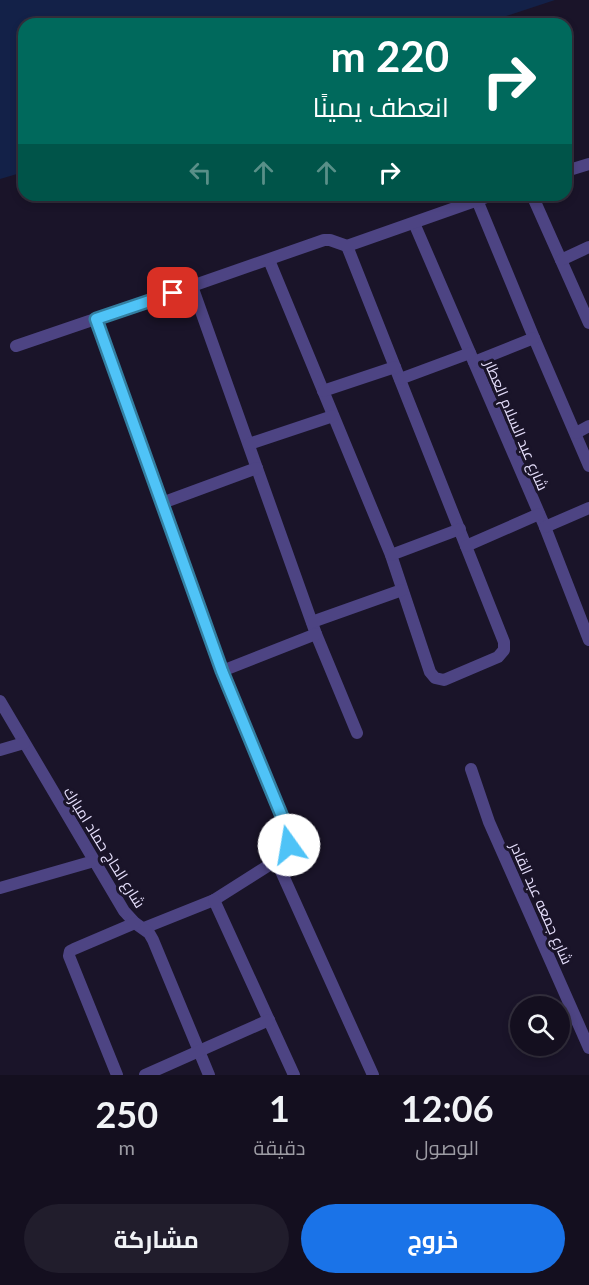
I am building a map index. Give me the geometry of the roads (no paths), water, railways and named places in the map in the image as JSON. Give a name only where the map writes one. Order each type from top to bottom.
[{"type":"street","points":[[572,169],[589,164]]},
{"type":"street","points":[[16,346],[324,240],[347,246],[474,201]]},
{"type":"street","points":[[477,201],[589,466]]},
{"type":"street","points":[[535,201],[589,323]]},
{"type":"street","name":"شارع عبد السلام العطار","points":[[414,223],[545,527],[589,640]]},
{"type":"street","points":[[269,260],[391,555],[430,672],[439,680],[448,678],[498,657],[504,651],[504,642],[347,246]]},
{"type":"street","points":[[561,260],[589,247]]},
{"type":"street","points":[[192,286],[314,628],[357,733]]},
{"type":"street","points":[[96,319],[222,671],[288,831],[289,845],[282,856],[214,900],[72,950],[69,956],[117,1075]]},
{"type":"street","points":[[400,379],[534,338]]},
{"type":"street","points":[[323,391],[395,367]]},
{"type":"street","points":[[249,444],[333,416]]},
{"type":"street","points":[[576,433],[589,426]]},
{"type":"street","points":[[162,504],[257,468]]},
{"type":"street","points":[[545,527],[589,508]]},
{"type":"street","points":[[466,546],[539,514]]},
{"type":"street","points":[[391,555],[460,529]]},
{"type":"street","points":[[222,671],[402,590]]},
{"type":"street","name":"شارع الحاج حماد امبارك","points":[[0,701],[124,911],[153,940],[209,1075]]},
{"type":"street","points":[[0,750],[24,744]]},
{"type":"street","name":"شارع جمعه عبد القادر","points":[[471,770],[489,822],[589,1048]]},
{"type":"street","points":[[276,860],[373,1075]]},
{"type":"street","points":[[0,888],[94,861]]},
{"type":"street","points":[[214,900],[294,1075]]},
{"type":"street","points":[[145,1075],[269,1020]]},
{"type":"water","points":[[0,0],[555,0],[500,18],[18,18],[18,174],[0,179]]}]
